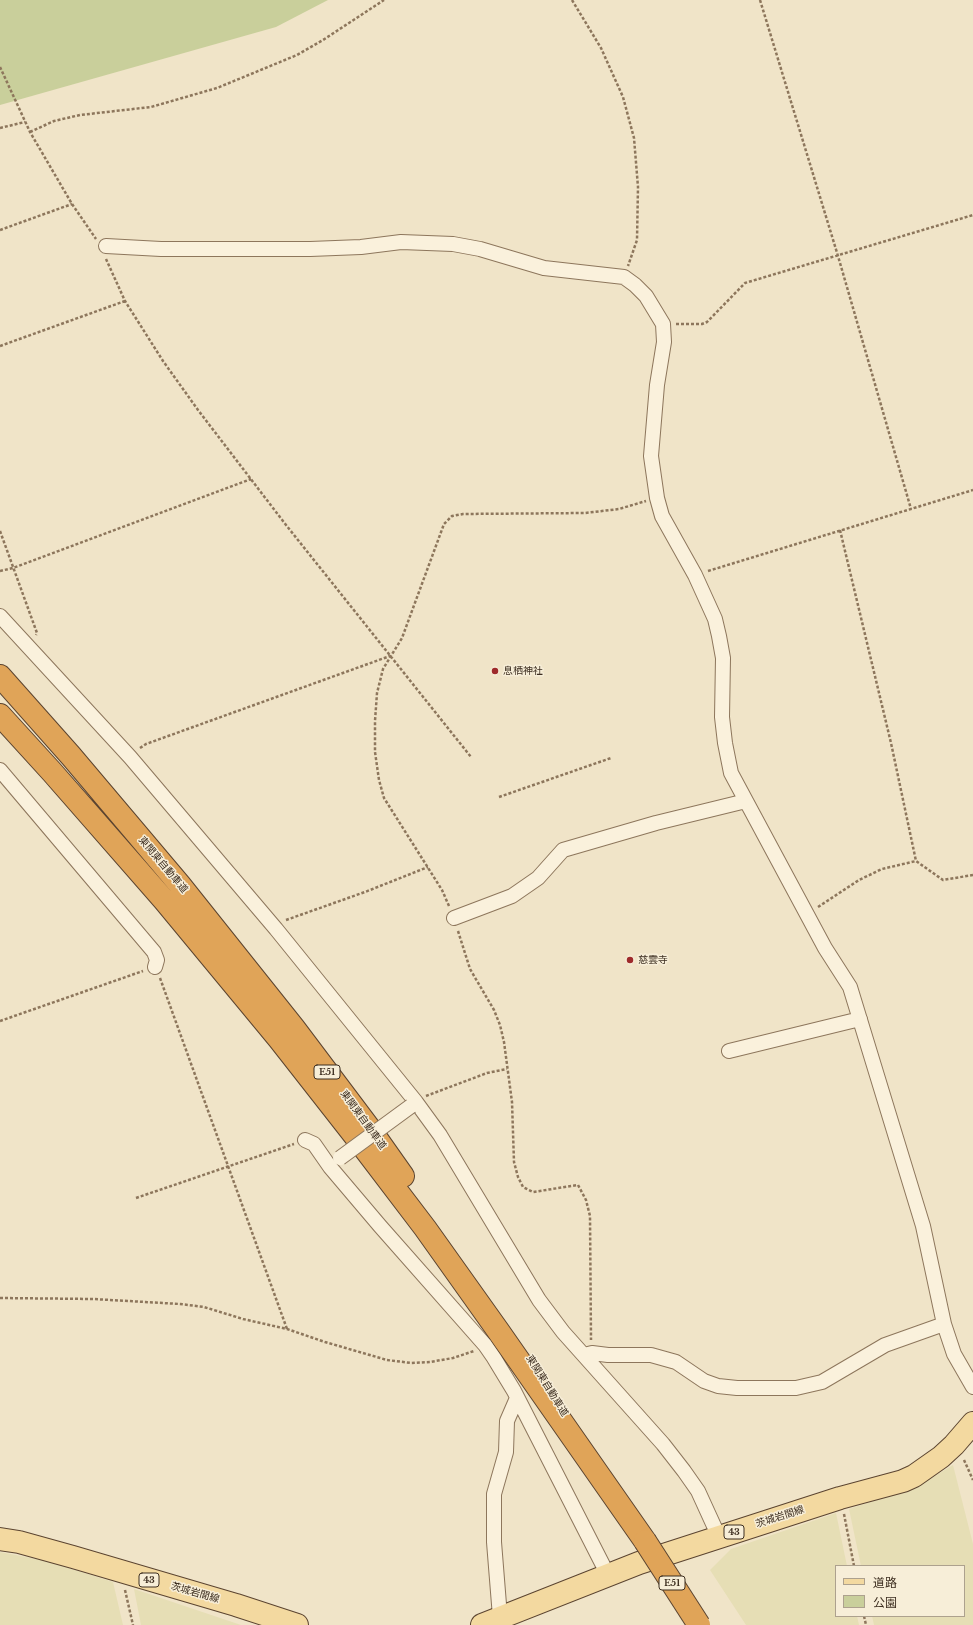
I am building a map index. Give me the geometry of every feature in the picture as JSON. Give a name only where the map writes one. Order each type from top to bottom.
[{"type":"highway","name":"東関東自動車道","points":[[0,676],[71,756],[180,885],[294,1028],[367,1125],[508,1324],[544,1379],[615,1498]]},
{"type":"highway","name":"東関東自動車道","points":[[0,715],[164,900],[279,1040],[425,1228],[645,1541],[699,1625]]},
{"type":"main road","name":"茨城岩間線","points":[[491,1621],[608,1575],[719,1537],[840,1498],[903,1481],[914,1476],[936,1461],[954,1445],[973,1423]]},
{"type":"main road","name":"茨城岩間線","points":[[0,1539],[26,1544],[121,1571],[236,1605],[297,1625]]},
{"type":"street","points":[[106,246],[162,249],[310,249],[361,247],[402,242],[453,244],[480,249],[544,268],[624,277],[646,296],[663,324],[664,342],[657,385],[651,456],[657,498],[662,516],[695,575],[715,619],[723,658],[722,717],[731,773],[825,948],[850,987],[923,1226],[944,1324],[954,1354],[973,1387]]},
{"type":"street","points":[[0,616],[130,756],[276,929],[440,1135],[539,1300],[563,1332],[588,1354],[663,1444],[698,1491],[719,1537]]},
{"type":"street","points":[[0,770],[154,952],[157,960],[155,967]]},
{"type":"street","points":[[454,918],[512,896],[538,878],[563,850],[656,823],[746,801]]},
{"type":"street","points":[[729,1051],[860,1019]]},
{"type":"street","points":[[335,1163],[414,1104]]},
{"type":"street","points":[[305,1140],[314,1144],[335,1163],[485,1345],[517,1398],[608,1575]]},
{"type":"street","points":[[588,1354],[651,1355],[662,1357],[676,1362],[704,1381],[718,1386],[738,1388],[796,1388],[822,1382],[885,1345],[944,1324]]},
{"type":"street","points":[[491,1621],[494,1494],[506,1452],[507,1421],[517,1398]]},
{"type":"path","points":[[30,132],[54,121],[80,115],[150,107],[217,88],[297,54],[323,40],[384,0]]},
{"type":"path","points":[[572,0],[601,48],[623,97],[634,138],[638,187],[637,240],[624,277]]},
{"type":"path","points":[[760,0],[838,256],[911,509]]},
{"type":"path","points":[[0,67],[30,132],[72,204],[96,239],[106,246],[105,256],[125,301],[164,361],[198,410],[286,525],[471,757]]},
{"type":"path","points":[[0,128],[25,122]]},
{"type":"path","points":[[0,230],[72,204]]},
{"type":"path","points":[[663,324],[702,324],[707,322],[745,283],[973,215]]},
{"type":"path","points":[[0,346],[125,301]]},
{"type":"path","points":[[0,571],[13,568],[251,479]]},
{"type":"path","points":[[695,575],[973,490]]},
{"type":"path","points":[[588,1354],[591,1340],[590,1216],[586,1200],[578,1185],[533,1192],[523,1187],[518,1177],[514,1162],[512,1102],[504,1042],[500,1025],[494,1010],[470,969],[454,918],[442,890],[384,798],[379,780],[376,752],[375,721],[377,693],[383,669],[390,655],[402,638],[444,524],[452,516],[463,514],[585,513],[619,509],[657,498]]},
{"type":"path","points":[[840,530],[891,743],[916,861],[943,880],[973,875]]},
{"type":"path","points":[[0,531],[37,633],[32,651]]},
{"type":"path","points":[[130,756],[146,744],[380,660],[390,655]]},
{"type":"path","points":[[499,797],[611,758]]},
{"type":"path","points":[[807,915],[859,880],[882,868],[916,861]]},
{"type":"path","points":[[276,929],[288,918],[365,892],[428,867]]},
{"type":"path","points":[[0,1021],[155,967],[229,1165],[287,1329]]},
{"type":"path","points":[[414,1104],[431,1093],[487,1073],[507,1069]]},
{"type":"path","points":[[136,1198],[305,1140]]},
{"type":"path","points":[[0,1298],[93,1299],[180,1304],[204,1308],[287,1329],[387,1360],[411,1363],[430,1362],[453,1358],[472,1352],[485,1345]]},
{"type":"path","points":[[954,1445],[973,1480]]},
{"type":"path","points":[[840,1498],[854,1565]]},
{"type":"path","points":[[121,1571],[133,1625]]},
{"type":"shaded area","points":[[953,1465],[973,1544],[973,1625],[874,1625],[872,1617],[965,1617],[965,1565],[861,1565],[849,1509],[916,1487]]},
{"type":"shaded area","points":[[836,1513],[847,1565],[835,1565],[835,1617],[857,1617],[859,1625],[746,1625],[710,1570],[731,1549]]},
{"type":"shaded area","points":[[0,1552],[47,1561],[113,1582],[123,1625],[0,1625]]},
{"type":"shaded area","points":[[134,1589],[241,1625],[141,1625]]},
{"type":"green space","points":[[0,0],[328,0],[276,27],[0,105]]},
{"type":"place","name":"息栖神社","points":[[495,671]]},
{"type":"place","name":"慈雲寺","points":[[630,960]]}]
